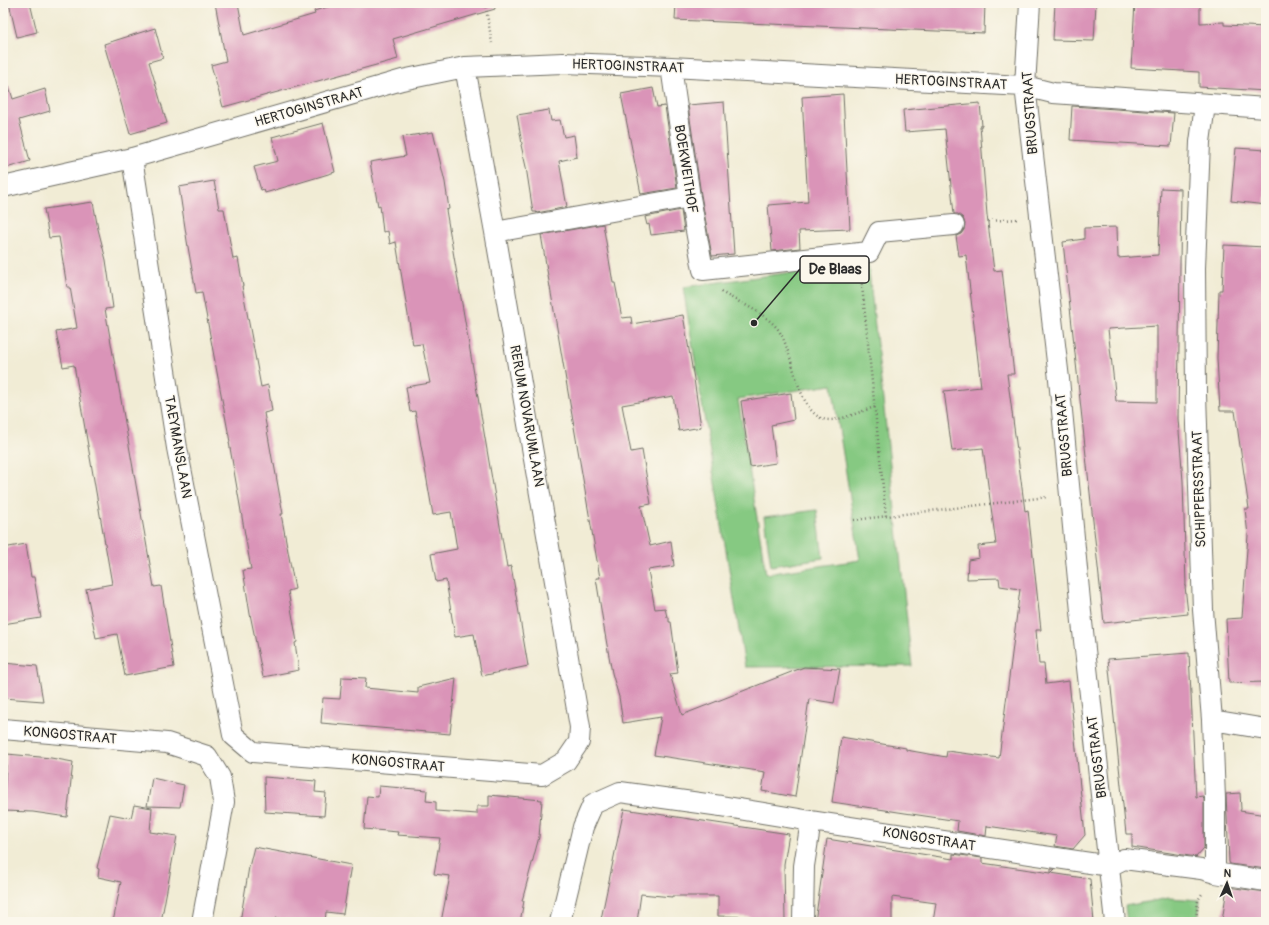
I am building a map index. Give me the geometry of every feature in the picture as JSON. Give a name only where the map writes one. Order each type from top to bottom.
[{"type":"street","name":"BRUGSTRAAT","points":[[1030,3],[1025,86],[1059,379],[1082,622],[1116,922]]},
{"type":"street","name":"HERTOGINSTRAAT","points":[[3,187],[132,158],[402,80],[464,67],[563,63],[671,67],[1025,86],[1053,93],[1205,105],[1266,108]]},
{"type":"street","name":"RERUM NOVARUMLAAN","points":[[464,67],[496,232],[580,726],[579,742],[566,761]]},
{"type":"street","name":"BOEKWEITHOF","points":[[671,67],[689,195],[702,270]]},
{"type":"street","name":"SCHIPPERSSTRAAT","points":[[1205,105],[1200,142],[1195,268],[1196,394],[1203,610],[1212,720],[1215,799],[1215,873]]},
{"type":"street","name":"TAEYMANSLAAN","points":[[132,158],[177,448],[233,735]]},
{"type":"street","points":[[496,232],[689,195]]},
{"type":"street","points":[[702,270],[869,252],[878,232],[954,225]]},
{"type":"street","points":[[1212,720],[1266,729]]},
{"type":"street","name":"KONGOSTRAAT","points":[[3,729],[166,743],[206,756],[220,777],[224,802],[202,922]]},
{"type":"street","name":"KONGOSTRAAT","points":[[233,735],[253,752],[542,775],[566,761]]},
{"type":"street","name":"KONGOSTRAAT","points":[[560,922],[583,827],[593,804],[620,792],[721,806],[1110,866],[1124,860],[1201,869],[1215,873],[1266,881]]},
{"type":"street","points":[[803,922],[804,866],[811,821]]},
{"type":"path","points":[[485,3],[496,65]]},
{"type":"path","points":[[988,222],[1040,216]]},
{"type":"path","points":[[858,253],[886,516]]},
{"type":"path","points":[[702,270],[706,282],[721,293],[754,309],[777,328],[785,341],[805,402],[811,412],[821,418],[831,420],[875,407]]},
{"type":"path","points":[[854,520],[1070,495]]},
{"type":"path","points":[[1196,922],[1198,900],[1215,873]]},
{"type":"green space","points":[[868,262],[912,666],[745,667],[683,287]],"holes":[[[832,385],[860,560],[766,574],[738,399]]]},
{"type":"green space","points":[[817,510],[823,558],[771,566],[764,517]]},
{"type":"green space","points":[[1169,898],[1200,900],[1198,922],[1127,922],[1125,906]]},
{"type":"building","points":[[9,3],[30,3],[37,32],[17,37]]},
{"type":"building","points":[[215,3],[238,3],[244,35],[315,14],[314,11],[341,3],[494,3],[495,9],[393,39],[398,59],[223,107],[211,65],[226,61]]},
{"type":"building","points":[[676,3],[985,3],[984,33],[675,20]]},
{"type":"building","points":[[1055,3],[1096,3],[1094,41],[1053,40]]},
{"type":"building","points":[[1135,3],[1200,3],[1200,23],[1224,22],[1224,25],[1266,27],[1266,91],[1199,87],[1199,72],[1131,68]]},
{"type":"building","points":[[155,28],[163,58],[149,62],[167,123],[130,134],[104,44]]},
{"type":"building","points":[[9,86],[13,99],[45,89],[50,111],[19,120],[30,161],[3,169],[3,87]]},
{"type":"building","points":[[653,88],[657,107],[665,106],[677,188],[641,194],[621,94]]},
{"type":"building","points":[[843,94],[850,229],[799,231],[800,248],[772,251],[768,205],[808,202],[802,97]]},
{"type":"building","points":[[724,102],[734,254],[712,256],[701,195],[688,105]]},
{"type":"building","points":[[980,103],[982,126],[980,126],[987,215],[994,271],[1002,270],[1014,374],[1007,374],[1025,511],[1028,510],[1041,630],[1036,630],[1039,664],[1044,664],[1046,684],[1069,681],[1085,835],[1073,849],[1055,846],[1057,836],[987,826],[986,836],[957,831],[958,821],[832,802],[841,737],[906,748],[906,750],[946,757],[947,751],[999,758],[1020,589],[1000,586],[999,578],[967,579],[968,560],[979,558],[978,546],[996,544],[983,448],[952,451],[944,391],[981,387],[966,255],[959,256],[956,236],[961,234],[964,230],[965,224],[963,218],[958,214],[954,214],[945,129],[905,132],[903,110]]},
{"type":"building","points":[[1072,106],[1174,113],[1171,146],[1070,140]]},
{"type":"building","points":[[549,110],[551,121],[560,120],[564,137],[574,135],[577,157],[559,161],[567,207],[537,213],[533,212],[517,115]]},
{"type":"building","points":[[323,123],[335,172],[265,193],[264,189],[261,190],[254,167],[278,161],[272,137]]},
{"type":"building","points":[[433,132],[445,182],[449,209],[446,210],[507,567],[511,566],[528,666],[482,676],[474,634],[455,637],[446,580],[436,582],[431,554],[457,549],[451,512],[433,515],[415,411],[410,412],[406,387],[430,383],[422,344],[413,345],[396,242],[390,244],[388,231],[383,232],[380,205],[378,206],[370,162],[406,156],[402,137]]},
{"type":"building","points":[[1236,148],[1266,150],[1266,205],[1231,201]]},
{"type":"building","points":[[214,181],[219,209],[224,209],[233,259],[238,258],[261,387],[268,385],[272,411],[264,413],[295,589],[288,591],[297,642],[295,643],[299,670],[263,677],[250,614],[243,570],[251,569],[230,442],[202,292],[196,293],[179,187]]},
{"type":"building","points":[[1161,188],[1181,189],[1178,419],[1183,481],[1185,586],[1188,614],[1104,623],[1063,242],[1084,239],[1084,228],[1117,227],[1118,258],[1158,255]],"holes":[[[1157,326],[1157,402],[1116,401],[1108,329]]]},
{"type":"building","points":[[93,202],[106,260],[113,308],[105,309],[154,587],[161,586],[174,667],[125,676],[117,634],[96,638],[86,589],[112,584],[74,365],[63,367],[56,332],[77,328],[70,287],[67,287],[59,237],[49,238],[44,209]]},
{"type":"building","points":[[681,210],[684,231],[651,235],[649,224],[647,225],[645,217]]},
{"type":"building","points":[[603,224],[613,283],[615,283],[622,318],[631,317],[632,324],[683,315],[694,379],[701,427],[679,431],[673,396],[622,405],[631,452],[642,450],[651,504],[641,506],[650,546],[671,541],[674,566],[648,570],[655,609],[665,608],[667,617],[669,617],[669,622],[671,622],[678,673],[670,674],[682,715],[804,667],[840,669],[834,703],[809,699],[795,797],[762,791],[765,772],[654,755],[661,717],[623,723],[604,628],[596,578],[600,578],[541,235]]},
{"type":"building","points":[[1224,245],[1266,247],[1266,682],[1229,683],[1226,619],[1242,618],[1248,535],[1245,509],[1249,509],[1235,411],[1220,411],[1217,358],[1219,290],[1222,290]]},
{"type":"building","points":[[791,393],[794,420],[771,425],[776,463],[750,467],[741,401]]},
{"type":"building","points":[[26,544],[31,577],[34,577],[41,618],[3,624],[3,548]]},
{"type":"building","points":[[1189,653],[1196,797],[1203,796],[1204,799],[1204,848],[1196,857],[1132,847],[1132,834],[1126,834],[1108,659]]},
{"type":"building","points":[[3,663],[37,666],[43,701],[3,698]]},
{"type":"building","points":[[342,677],[366,678],[365,688],[418,693],[418,687],[456,678],[450,734],[321,723],[323,698],[340,699]]},
{"type":"building","points":[[7,754],[51,758],[73,762],[67,817],[33,812],[3,811]]},
{"type":"building","points":[[264,777],[316,781],[315,792],[326,793],[324,816],[265,812]]},
{"type":"building","points":[[152,778],[184,785],[180,807],[147,806]]},
{"type":"building","points":[[379,786],[427,790],[426,801],[436,802],[436,811],[477,814],[477,806],[489,806],[489,795],[542,800],[539,837],[522,901],[524,901],[520,922],[441,922],[450,876],[434,874],[440,838],[397,835],[398,832],[364,829],[367,796],[378,797]]},
{"type":"building","points":[[1240,793],[1240,811],[1266,815],[1266,869],[1230,864],[1229,862],[1226,794]]},
{"type":"building","points":[[134,805],[152,808],[150,832],[177,836],[161,922],[113,922],[121,882],[98,877],[99,869],[97,868],[110,814],[131,818]]},
{"type":"building","points":[[624,809],[789,834],[784,864],[785,922],[751,922],[751,917],[718,916],[718,896],[672,897],[641,894],[637,922],[613,922],[601,919]]},
{"type":"building","points":[[827,839],[953,859],[953,854],[982,858],[982,863],[1090,879],[1094,922],[933,922],[936,903],[892,897],[892,922],[815,922]]},
{"type":"building","points":[[254,847],[351,865],[343,914],[326,912],[325,922],[301,922],[276,918],[275,922],[240,922],[249,867]]},
{"type":"building","points":[[1227,887],[1266,892],[1266,922],[1222,922]]},
{"type":"place","name":"De Blaas","points":[[754,323]]}]
